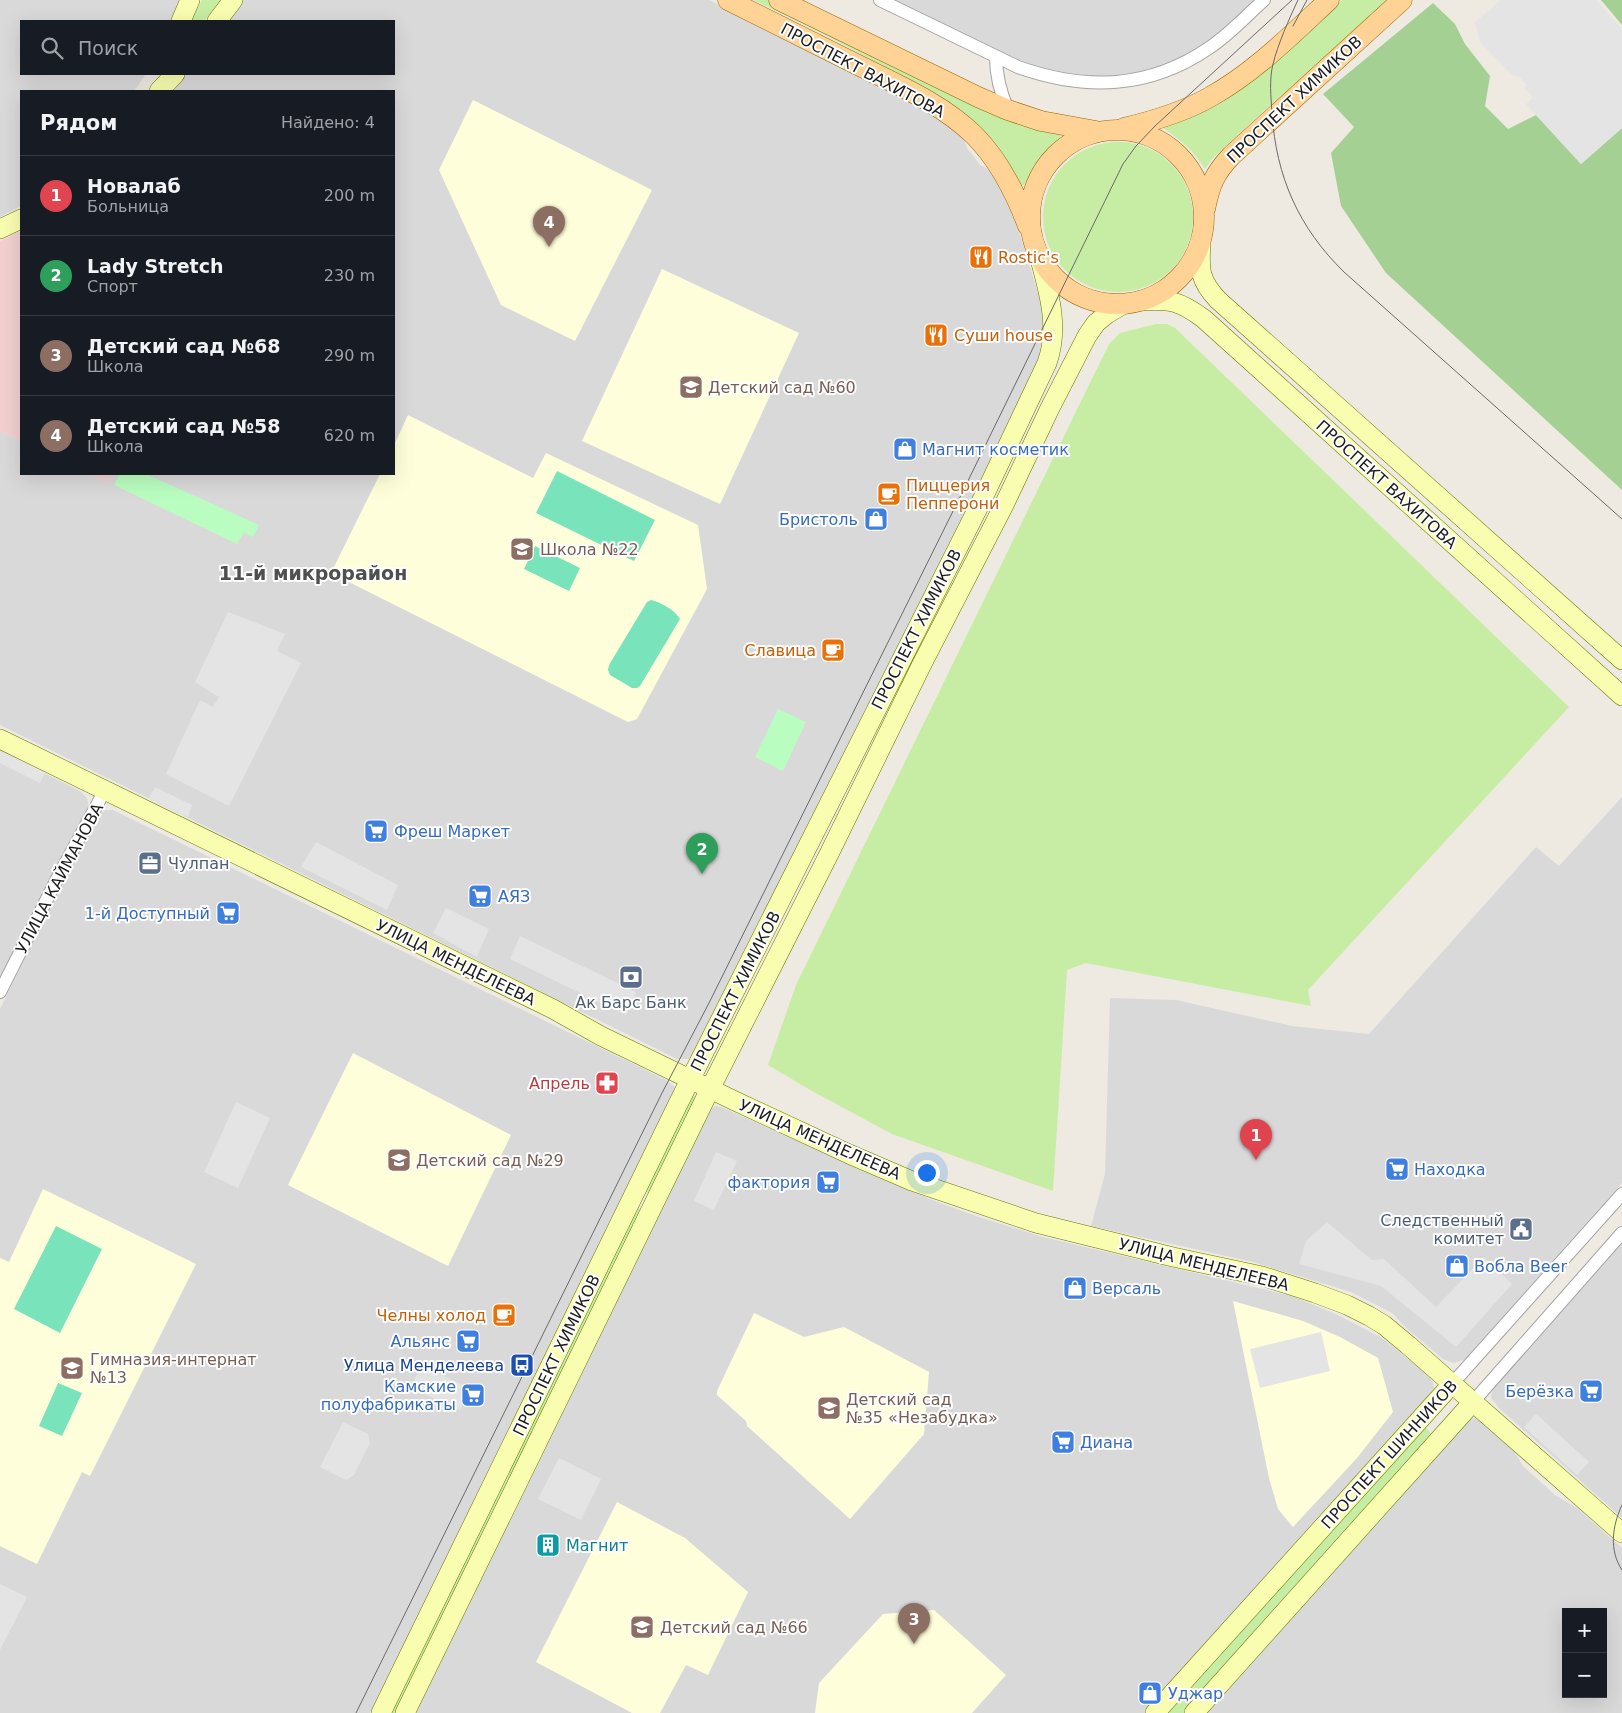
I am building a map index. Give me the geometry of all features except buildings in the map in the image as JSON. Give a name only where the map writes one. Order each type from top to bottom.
[{"type":"main road","points":[[180,20],[190,0]]},
{"type":"main road","points":[[218,20],[233,0]]},
{"type":"main road","name":"ПРОСПЕКТ ВАХИТОВА","points":[[728,0],[915,94],[956,120],[974,136],[994,160],[1021,207],[1042,263],[1058,283],[1073,293],[1100,303],[1170,300],[1186,306],[1204,319],[1622,696]]},
{"type":"main road","name":"ПРОСПЕКТ ВАХИТОВА","points":[[779,0],[1008,110],[1041,121],[1146,134],[1176,153],[1190,170],[1198,186],[1204,209],[1201,273],[1208,290],[1622,660]]},
{"type":"main road","points":[[1106,130],[1137,125],[1188,108],[1210,97],[1238,79],[1266,57],[1329,0]]},
{"type":"main road","name":"ПРОСПЕКТ ХИМИКОВ","points":[[1204,209],[1218,170],[1231,156],[1402,0]]},
{"type":"main road","points":[[149,90],[156,75]]},
{"type":"main road","points":[[160,90],[174,75]]},
{"type":"main road","name":"ПРОСПЕКТ ВАХИТОВА","points":[[1031,232],[1030,207],[1034,188],[1042,170],[1056,153],[1074,141],[1106,130]]},
{"type":"main road","points":[[0,229],[20,220]]},
{"type":"main road","name":"ПРОСПЕКТ ВАХИТОВА","points":[[1131,303],[1162,291],[1175,283],[1185,272],[1201,245]]},
{"type":"main road","name":"ПРОСПЕКТ ХИМИКОВ","points":[[381,1713],[690,1079],[983,498],[1047,363],[1052,351],[1053,329],[1050,300],[1042,263]]},
{"type":"main road","name":"ПРОСПЕКТ ХИМИКОВ","points":[[405,1713],[663,1189],[710,1089],[1087,336],[1096,323],[1107,314],[1131,303]]},
{"type":"main road","name":"УЛИЦА МЕНДЕЛЕЕВА","points":[[0,739],[545,1005],[601,1036],[710,1089],[912,1180],[998,1211],[1092,1237],[1262,1276],[1347,1305],[1384,1325],[1622,1533]]},
{"type":"main road","points":[[810,844],[830,852]]},
{"type":"main road","points":[[643,1175],[640,1190],[643,1198],[651,1199],[663,1189]]},
{"type":"main road","name":"ПРОСПЕКТ ШИННИКОВ","points":[[1155,1713],[1452,1384]]},
{"type":"main road","name":"ПРОСПЕКТ ШИННИКОВ","points":[[1194,1713],[1472,1402]]},
{"type":"main road","points":[[1428,1411],[1437,1411],[1446,1418],[1448,1429]]},
{"type":"street","points":[[880,0],[996,57],[1039,74],[1079,82],[1105,84],[1160,73],[1198,55],[1229,32],[1264,0]]},
{"type":"street","points":[[996,57],[996,73],[1001,95],[1008,110]]},
{"type":"street","name":"УЛИЦА КАЙМАНОВА","points":[[0,992],[56,879],[105,790]]},
{"type":"street","name":"ПРОСПЕКТ ШИННИКОВ","points":[[1452,1384],[1622,1194]]},
{"type":"street","name":"ПРОСПЕКТ ШИННИКОВ","points":[[1472,1402],[1622,1233]]},
{"type":"shaded area","points":[[0,0],[187,0],[177,20],[20,20],[20,75],[145,75],[135,90],[20,90],[20,207],[0,217]]},
{"type":"shaded area","points":[[243,0],[709,0],[934,113],[964,139],[967,148],[980,165],[990,170],[1004,192],[1019,232],[1042,306],[1043,345],[1037,364],[989,465],[694,1054],[689,1059],[677,1059],[0,725],[0,431],[20,441],[20,475],[91,475],[108,483],[112,475],[395,475],[395,90],[174,90],[185,75],[395,75],[395,20],[228,20]]},
{"type":"shaded area","points":[[897,0],[1257,0],[1215,37],[1195,51],[1157,69],[1105,78],[1080,76],[1043,69],[1022,61]]},
{"type":"shaded area","points":[[1501,0],[1596,0],[1622,29],[1622,128],[1581,164],[1526,104],[1533,98],[1524,88],[1527,85],[1518,76],[1512,75],[1480,42],[1475,22]]},
{"type":"shaded area","points":[[473,100],[652,190],[575,341],[501,305],[439,170]]},
{"type":"shaded area","points":[[20,231],[20,441],[0,431],[0,241]]},
{"type":"shaded area","name":"Детский сад №60","points":[[662,269],[799,333],[720,504],[582,441]]},
{"type":"shaded area","name":"Школа №22","points":[[408,415],[533,478],[546,453],[698,525],[707,589],[637,719],[628,722],[331,573],[380,475],[395,475],[395,443]]},
{"type":"shaded area","points":[[91,475],[112,475],[108,483]]},
{"type":"shaded area","points":[[228,612],[285,634],[277,651],[301,663],[229,806],[166,774],[200,700],[213,707],[219,697],[195,682]]},
{"type":"shaded area","points":[[0,751],[80,791],[87,798],[89,808],[0,991]]},
{"type":"shaded area","points":[[0,751],[45,773],[40,783],[0,763]]},
{"type":"shaded area","points":[[155,787],[192,805],[188,817],[149,798]]},
{"type":"shaded area","points":[[1622,797],[1622,1183],[1464,1360],[1453,1363],[1443,1359],[1405,1327],[1392,1313],[1351,1292],[1253,1262],[1091,1226],[1105,1174],[1110,998],[1176,1000],[1292,1026],[1369,1034],[1536,847],[1559,866]]},
{"type":"shaded area","points":[[106,810],[113,810],[666,1080],[675,1087],[675,1091],[370,1713],[0,1713],[0,1009],[94,820],[100,813]]},
{"type":"shaded area","points":[[316,842],[398,885],[387,910],[301,867]]},
{"type":"shaded area","points":[[446,908],[489,929],[477,957],[433,933]]},
{"type":"shaded area","points":[[520,936],[636,992],[626,1015],[510,959]]},
{"type":"shaded area","name":"Детский сад №29","points":[[353,1053],[511,1135],[448,1266],[288,1185]]},
{"type":"shaded area","points":[[236,1102],[270,1118],[238,1188],[204,1172]]},
{"type":"shaded area","points":[[715,1106],[937,1202],[979,1217],[1043,1237],[1292,1296],[1338,1315],[1382,1338],[1426,1373],[1433,1382],[1434,1388],[1430,1399],[1151,1713],[416,1713],[709,1110]]},
{"type":"shaded area","points":[[716,1152],[737,1161],[714,1210],[694,1201]]},
{"type":"shaded area","name":"Гимназия-интернат №13","points":[[43,1189],[196,1264],[90,1476],[82,1472],[37,1564],[0,1546],[0,1258],[9,1262]]},
{"type":"shaded area","points":[[1327,1222],[1372,1260],[1384,1259],[1436,1307],[1484,1257],[1512,1284],[1456,1347],[1381,1286],[1299,1264],[1306,1241]]},
{"type":"shaded area","points":[[1622,1243],[1622,1518],[1499,1408],[1491,1398],[1493,1388]]},
{"type":"shaded area","points":[[1233,1301],[1303,1321],[1340,1337],[1378,1358],[1393,1412],[1357,1458],[1293,1527],[1278,1509],[1269,1478]]},
{"type":"shaded area","name":"Детский сад №35 «Незабудка»","points":[[754,1313],[804,1337],[844,1327],[929,1372],[924,1434],[850,1519],[747,1426],[746,1421],[717,1395],[717,1391]]},
{"type":"shaded area","points":[[1321,1332],[1330,1371],[1260,1388],[1250,1349]]},
{"type":"shaded area","points":[[421,1366],[470,1388],[460,1410],[411,1388]]},
{"type":"shaded area","points":[[1536,1414],[1589,1462],[1577,1475],[1524,1427]]},
{"type":"shaded area","points":[[1477,1418],[1514,1451],[1523,1466],[1555,1495],[1577,1508],[1622,1548],[1622,1713],[1204,1713],[1470,1419]]},
{"type":"shaded area","points":[[343,1422],[368,1434],[370,1443],[354,1475],[346,1480],[320,1467]]},
{"type":"shaded area","points":[[559,1458],[601,1479],[581,1520],[538,1499]]},
{"type":"shaded area","name":"Детский сад №66","points":[[617,1502],[685,1538],[748,1592],[708,1675],[686,1665],[660,1713],[632,1713],[536,1662]]},
{"type":"shaded area","points":[[0,1584],[27,1597],[0,1650]]},
{"type":"shaded area","points":[[934,1610],[1006,1675],[972,1713],[815,1713],[819,1683],[883,1614]]},
{"type":"green space","points":[[202,0],[222,0],[205,20],[192,20]]},
{"type":"green space","points":[[754,0],[769,0],[1013,122],[1036,130],[1058,132],[1061,137],[1039,159],[1024,185],[1021,185],[993,141],[975,122],[937,94]]},
{"type":"green space","points":[[1342,0],[1388,0],[1267,108],[1212,159],[1205,169],[1187,146],[1163,128],[1269,66]]},
{"type":"green space","points":[[1601,0],[1622,0],[1622,25]]},
{"type":"green space","points":[[1433,3],[1455,24],[1465,44],[1490,76],[1485,106],[1508,129],[1536,115],[1581,164],[1622,128],[1622,490],[1386,273],[1341,206],[1331,153],[1354,127],[1323,94]]},
{"type":"green space","points":[[1118,142],[1133,143],[1147,147],[1160,154],[1171,164],[1181,175],[1188,188],[1192,202],[1192,232],[1188,246],[1181,259],[1171,270],[1160,280],[1147,287],[1133,291],[1118,292],[1103,291],[1089,287],[1076,280],[1065,270],[1055,259],[1048,246],[1044,232],[1043,217],[1044,202],[1048,188],[1055,175],[1065,164],[1076,154],[1089,147],[1103,143]]},
{"type":"green space","points":[[1156,324],[1167,324],[1175,328],[1569,707],[1308,990],[1311,1006],[1086,963],[1067,970],[1053,1191],[892,1134],[768,1065],[796,985],[1109,344],[1120,333]]},
{"type":"green space","points":[[557,471],[655,520],[634,561],[536,513]]},
{"type":"green space","points":[[119,475],[148,475],[259,525],[253,537],[244,532],[237,544],[114,485]]},
{"type":"green space","points":[[535,546],[580,568],[569,591],[524,569]]},
{"type":"green space","points":[[651,600],[667,607],[680,619],[640,686],[632,688],[610,675],[609,665],[647,602]]},
{"type":"green space","points":[[778,709],[806,722],[783,771],[755,757]]},
{"type":"green space","points":[[691,1095],[696,1097],[648,1193],[646,1192]]},
{"type":"green space","points":[[637,1208],[642,1210],[396,1713],[390,1713]]},
{"type":"green space","points":[[56,1226],[102,1249],[60,1333],[14,1309]]},
{"type":"green space","points":[[58,1383],[82,1393],[62,1436],[39,1426]]},
{"type":"green space","points":[[1422,1424],[1434,1436],[1184,1713],[1160,1713]]},
{"type":"tram line","points":[[356,1713],[662,1093],[709,1003],[964,489],[1123,164],[1136,146],[1155,126],[1292,0]]},
{"type":"tram line","points":[[1298,0],[1275,56],[1271,88],[1274,136],[1279,159],[1285,180],[1302,219],[1314,238],[1344,272],[1622,519]]},
{"type":"tram line","points":[[1293,26],[1307,0]]},
{"type":"tram line","points":[[1622,1505],[1616,1521],[1613,1538],[1615,1555],[1622,1570]]},
{"type":"place","name":"Детский сад №58","points":[[549,247]]},
{"type":"place","name":"Rostic's","points":[[981,257]]},
{"type":"place","name":"Суши house","points":[[936,335]]},
{"type":"place","name":"Детский сад №60","points":[[691,387]]},
{"type":"place","name":"Магнит косметик","points":[[905,449]]},
{"type":"place","name":"Пиццерия Пепперони","points":[[889,494]]},
{"type":"place","name":"Бристоль","points":[[876,519]]},
{"type":"place","name":"Школа №22","points":[[522,549]]},
{"type":"place","name":"Славица","points":[[833,650]]},
{"type":"place","name":"Фреш Маркет","points":[[376,831]]},
{"type":"place","name":"Чулпан","points":[[150,863]]},
{"type":"place","name":"Lady Stretch","points":[[702,874]]},
{"type":"place","name":"АЯЗ","points":[[480,896]]},
{"type":"place","name":"1-й Доступный","points":[[228,913]]},
{"type":"place","name":"Ак Барс Банк","points":[[631,977]]},
{"type":"place","name":"Апрель","points":[[607,1083]]},
{"type":"place","name":"Детский сад №29","points":[[399,1160]]},
{"type":"place","name":"Новалаб","points":[[1256,1160]]},
{"type":"place","name":"Находка","points":[[1397,1169]]},
{"type":"place","name":"фактория","points":[[828,1182]]},
{"type":"place","name":"Следственный комитет","points":[[1521,1229]]},
{"type":"place","name":"Вобла Beer","points":[[1457,1266]]},
{"type":"place","name":"Версаль","points":[[1075,1288]]},
{"type":"place","name":"Челны холод","points":[[504,1315]]},
{"type":"place","name":"Альянс","points":[[468,1341]]},
{"type":"place","name":"Улица Менделеева","points":[[522,1365]]},
{"type":"place","name":"Гимназия-интернат №13","points":[[72,1368]]},
{"type":"place","name":"Берёзка","points":[[1591,1391]]},
{"type":"place","name":"Камские полуфабрикаты","points":[[473,1395]]},
{"type":"place","name":"Детский сад №35 «Незабудка»","points":[[829,1408]]},
{"type":"place","name":"Диана","points":[[1063,1442]]},
{"type":"place","name":"Магнит","points":[[548,1545]]},
{"type":"place","name":"Детский сад №66","points":[[642,1627]]},
{"type":"place","name":"Детский сад №68","points":[[914,1644]]},
{"type":"place","name":"Уджар","points":[[1150,1693]]},
{"type":"district","name":"11-й микрорайон","points":[[313,573]]}]
